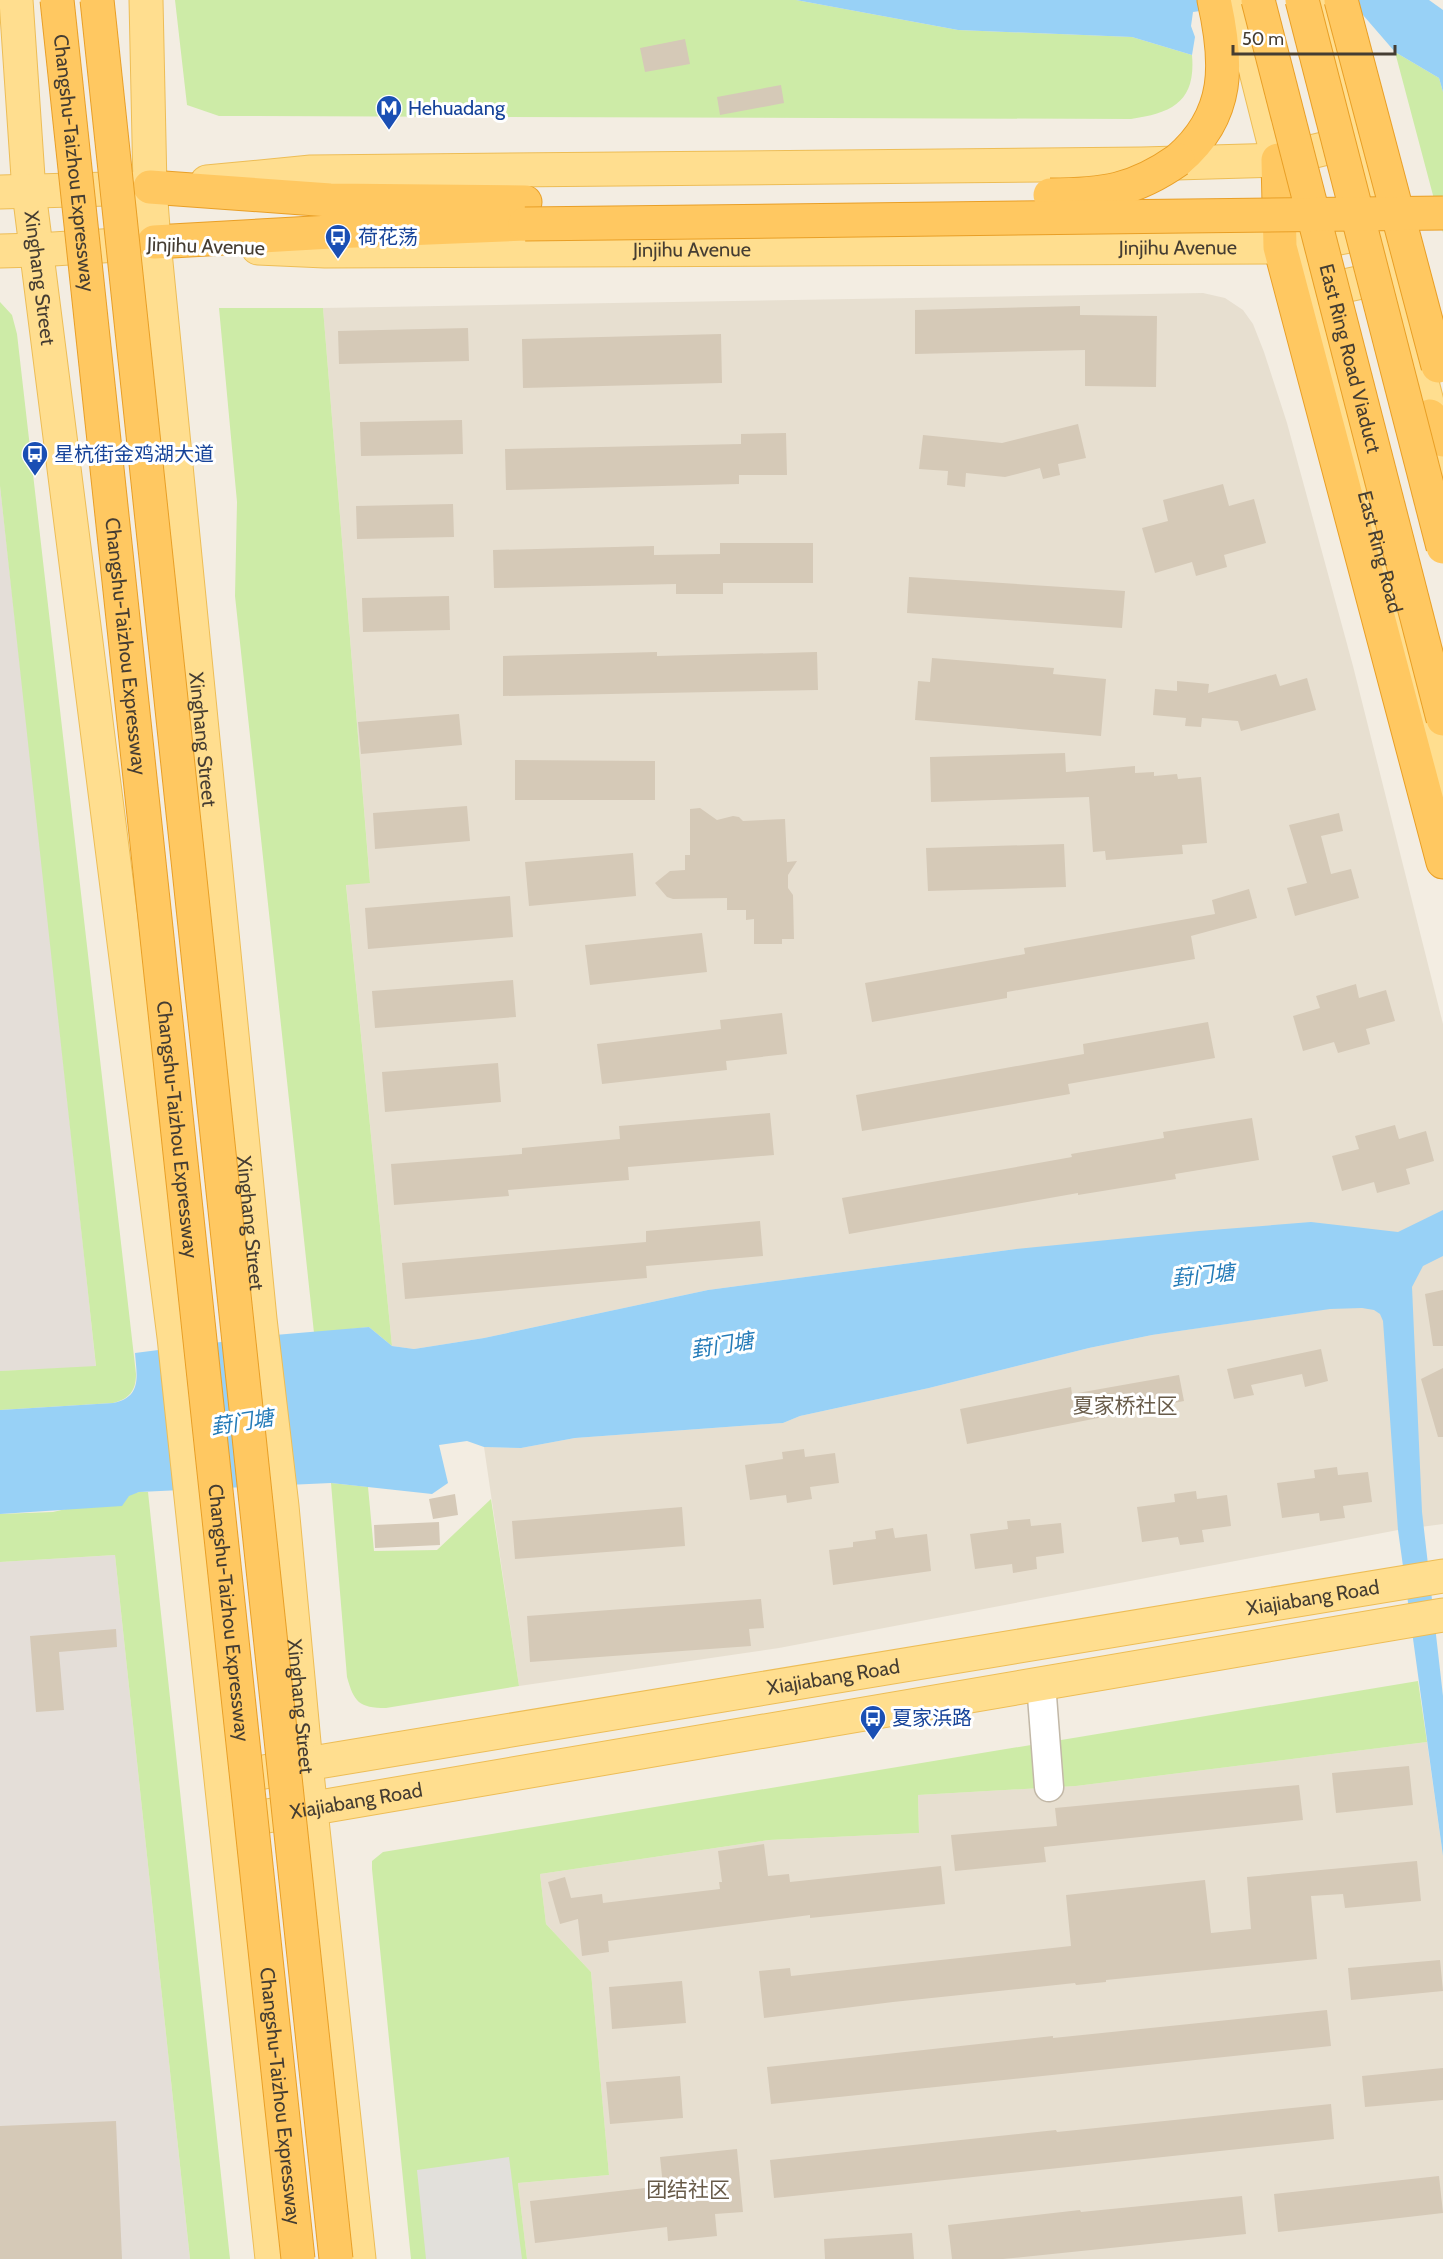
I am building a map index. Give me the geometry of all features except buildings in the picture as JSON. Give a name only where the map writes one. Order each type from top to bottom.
[{"type":"highway","name":"Changshu-Taizhou Expressway","points":[[57,0],[298,2259]]},
{"type":"highway","name":"Changshu-Taizhou Expressway","points":[[97,0],[336,2259]]},
{"type":"highway","points":[[1324,3],[1443,380]]},
{"type":"highway","points":[[1324,3],[1443,547]]},
{"type":"highway","points":[[154,242],[331,232],[525,213],[1103,193],[1129,187],[1162,171],[1195,145],[1206,131],[1214,112],[1223,74],[1222,36],[1238,4]]},
{"type":"highway","name":"East Ring Road Viaduct","points":[[1238,4],[1443,719]]},
{"type":"highway","points":[[1278,160],[1290,246],[1443,862]]},
{"type":"highway","points":[[150,187],[525,213],[1443,213]]},
{"type":"main road","name":"Xinghang Street","points":[[16,0],[14,192],[37,250],[174,1337],[272,2259]]},
{"type":"main road","name":"Xinghang Street","points":[[146,0],[150,187],[154,242],[260,1320],[282,1506],[306,1764],[360,2259]]},
{"type":"main road","points":[[1324,3],[1394,275],[1437,428],[1443,465]]},
{"type":"main road","points":[[1238,4],[1278,160]]},
{"type":"main road","points":[[14,192],[150,187],[311,172],[1118,164],[1278,160],[1360,140]]},
{"type":"main road","name":"Jinjihu Avenue","points":[[0,251],[154,242],[325,251],[1290,246],[1383,229]]},
{"type":"main road","name":"East Ring Road","points":[[1290,246],[1312,293],[1443,791]]},
{"type":"main road","points":[[1312,293],[1394,275]]},
{"type":"main road","name":"Xiajiabang Road","points":[[222,1780],[306,1764],[1441,1576]]},
{"type":"main road","name":"Xiajiabang Road","points":[[226,1823],[1442,1615]]},
{"type":"main road","points":[[797,1682],[805,1724]]},
{"type":"street","points":[[1041,1683],[1049,1787]]},
{"type":"shaded area","points":[[1203,293],[1225,298],[1243,310],[1253,324],[1264,352],[1287,423],[1353,666],[1443,1024],[1443,1524],[1398,1530],[779,1648],[519,1686],[484,1447],[521,1448],[575,1438],[783,1423],[800,1416],[929,1388],[1089,1348],[1152,1335],[1315,1311],[1016,1249],[708,1290],[484,1338],[414,1349],[392,1346],[346,884],[370,882],[323,308]]},
{"type":"shaded area","points":[[0,486],[36,807],[96,1367],[0,1371]]},
{"type":"shaded area","points":[[115,1555],[190,2259],[0,2259],[0,1562]]},
{"type":"shaded area","points":[[1427,1742],[1443,1856],[1443,2259],[527,2259],[518,2183],[609,2175],[591,1972],[546,1924],[540,1874],[769,1840],[919,1833],[918,1795],[1076,1786]]},
{"type":"shaded area","points":[[509,2157],[522,2259],[426,2259],[417,2170]]},
{"type":"green space","points":[[175,0],[796,0],[958,30],[1132,37],[1192,55],[1192,71],[1186,94],[1179,102],[1159,113],[1131,119],[219,116],[187,105]]},
{"type":"green space","points":[[1395,52],[1439,78],[1443,92],[1443,233]]},
{"type":"green space","points":[[0,302],[12,315],[17,334],[136,1374],[135,1385],[131,1393],[113,1403],[0,1410],[0,1371],[96,1366],[0,486]]},
{"type":"green space","points":[[219,308],[323,308],[370,883],[346,885],[392,1346],[369,1327],[314,1333],[235,596],[237,502]]},
{"type":"green space","points":[[331,1483],[368,1487],[374,1551],[437,1550],[491,1499],[519,1686],[386,1708],[370,1707],[355,1698],[347,1677]]},
{"type":"green space","points":[[139,1492],[148,1492],[230,2259],[190,2259],[115,1555],[0,1562],[0,1514],[53,1512]]},
{"type":"green space","points":[[1418,1681],[1427,1742],[1076,1786],[918,1795],[919,1833],[769,1840],[540,1874],[546,1924],[591,1972],[609,2175],[518,2183],[527,2259],[411,2259],[372,1869],[372,1861],[383,1852]]},
{"type":"water","points":[[796,0],[1278,0],[1193,12],[1191,26],[1195,37],[1192,55],[1132,37],[958,30]]},
{"type":"water","points":[[1350,0],[1429,0],[1443,10],[1443,92],[1439,78],[1395,52]]},
{"type":"water","name":"葑门塘","points":[[1443,1210],[1443,1256],[1423,1266],[1412,1287],[1422,1512],[1443,1696],[1443,1856],[1398,1530],[1383,1321],[1380,1314],[1374,1310],[1330,1309],[1152,1335],[800,1416],[783,1423],[575,1438],[521,1448],[484,1447],[467,1441],[439,1445],[448,1483],[432,1494],[331,1483],[139,1492],[129,1496],[122,1506],[0,1514],[0,1410],[113,1403],[122,1400],[129,1396],[136,1385],[135,1353],[275,1335],[369,1327],[392,1346],[414,1349],[484,1338],[708,1290],[1016,1249],[1199,1231],[1311,1222],[1398,1232]]},
{"type":"place","name":"Hehuadang","points":[[389,131]]},
{"type":"place","name":"荷花荡","points":[[338,260]]},
{"type":"place","name":"星杭街金鸡湖大道","points":[[35,477]]},
{"type":"place","name":"夏家浜路","points":[[873,1741]]},
{"type":"district","name":"夏家桥社区","points":[[1125,1405]]},
{"type":"district","name":"团结社区","points":[[688,2189]]}]
